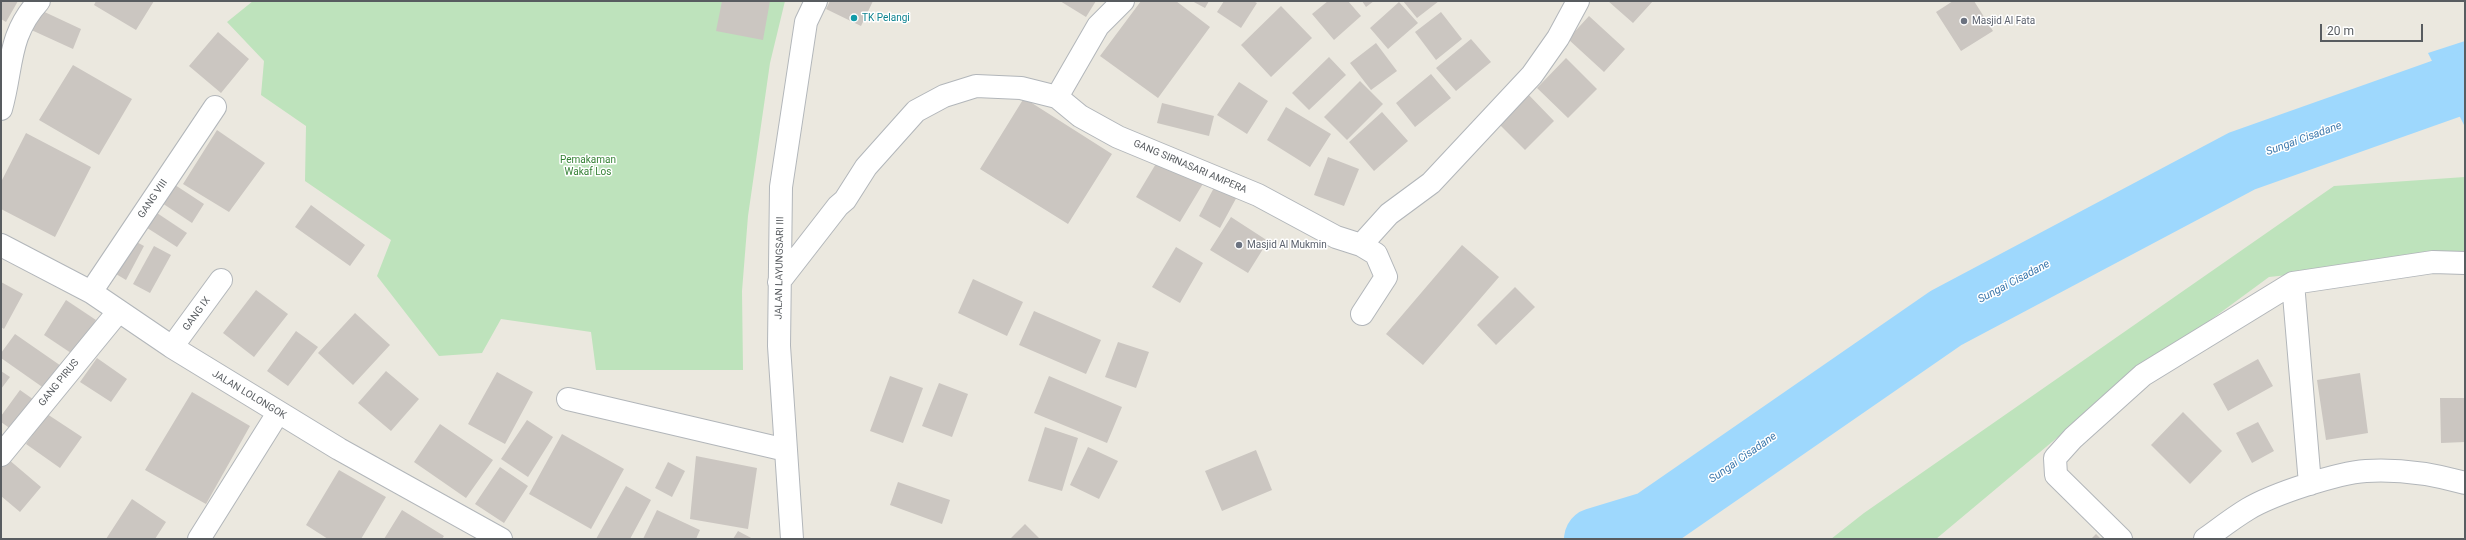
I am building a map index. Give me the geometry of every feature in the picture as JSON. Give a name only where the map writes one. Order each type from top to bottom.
[{"type":"street","points":[[1,109],[7,88],[13,48],[20,26],[39,1]]},
{"type":"street","name":"JALAN LAYUNGSARI III","points":[[792,539],[779,346],[781,187],[806,22],[816,1]]},
{"type":"street","points":[[1056,97],[1098,26],[1123,1]]},
{"type":"street","points":[[1361,245],[1389,214],[1431,183],[1532,75],[1558,38],[1578,1]]},
{"type":"street","name":"GANG SIRNASARI AMPERA","points":[[779,282],[838,206],[845,200],[866,166],[916,111],[944,96],[976,86],[1021,88],[1056,97],[1080,116],[1118,137],[1258,195],[1336,237],[1361,245],[1376,254],[1386,277],[1362,314]]},
{"type":"street","name":"GANG VIII","points":[[91,292],[215,107]]},
{"type":"street","name":"JALAN LOLONGOK","points":[[1,245],[91,292],[118,312],[172,347],[339,449],[501,539]]},
{"type":"street","points":[[2121,539],[2056,475],[2055,458],[2073,438],[2143,375],[2293,283],[2433,262],[2465,263]]},
{"type":"street","name":"GANG IX","points":[[172,347],[221,280]]},
{"type":"street","points":[[2293,283],[2310,484]]},
{"type":"street","name":"GANG PIRUS","points":[[1,455],[118,312]]},
{"type":"street","points":[[568,399],[786,450]]},
{"type":"street","points":[[199,539],[278,412]]},
{"type":"street","points":[[2205,539],[2248,509],[2281,494],[2310,484],[2364,471],[2409,471],[2465,483]]},
{"type":"green space","name":"Pemakaman Wakaf Los","points":[[253,1],[785,1],[770,63],[748,216],[742,291],[743,370],[596,370],[591,332],[501,319],[482,353],[439,356],[377,276],[391,240],[305,181],[306,126],[261,95],[264,61],[227,22]]},
{"type":"green space","points":[[2465,177],[2465,256],[2269,277],[2107,396],[1936,539],[1831,539],[1864,513],[2334,186]]},
{"type":"water","points":[[2465,41],[2465,127],[2428,53]]},
{"type":"building","points":[[1,1],[18,1],[6,22],[1,19]]},
{"type":"building","points":[[96,1],[154,1],[136,30],[94,5]]},
{"type":"building","points":[[722,1],[770,1],[763,40],[716,31]]},
{"type":"building","name":"TK Pelangi","points":[[830,1],[873,1],[861,26],[826,9]]},
{"type":"building","points":[[1060,1],[1096,1],[1086,17]]},
{"type":"building","points":[[1141,1],[1176,1],[1210,27],[1158,98],[1100,56]]},
{"type":"building","points":[[1192,1],[1209,1],[1205,8]]},
{"type":"building","points":[[1224,1],[1253,1],[1257,3],[1241,28],[1217,12]]},
{"type":"building","points":[[1328,1],[1348,1],[1361,16],[1334,40],[1312,14]]},
{"type":"building","points":[[1362,1],[1374,1],[1366,7]]},
{"type":"building","points":[[1403,1],[1439,1],[1417,18]]},
{"type":"building","points":[[1608,1],[1653,1],[1633,23]]},
{"type":"building","name":"Masjid Al Fata","points":[[1953,1],[1974,1],[1993,31],[1961,51],[1936,12]]},
{"type":"building","points":[[1399,2],[1418,23],[1388,49],[1370,28]]},
{"type":"building","points":[[1281,6],[1312,38],[1271,77],[1241,45]]},
{"type":"building","points":[[36,8],[81,29],[73,49],[27,28]]},
{"type":"building","points":[[1441,12],[1462,39],[1436,60],[1415,32]]},
{"type":"building","points":[[1589,16],[1625,49],[1604,72],[1568,39]]},
{"type":"building","points":[[218,32],[249,59],[221,93],[189,66]]},
{"type":"building","points":[[1471,39],[1491,62],[1456,91],[1436,68]]},
{"type":"building","points":[[1376,43],[1397,71],[1371,90],[1350,63]]},
{"type":"building","points":[[1329,57],[1346,75],[1309,110],[1292,93]]},
{"type":"building","points":[[1566,58],[1597,89],[1568,118],[1537,88]]},
{"type":"building","points":[[73,65],[132,99],[99,155],[39,120]]},
{"type":"building","points":[[1431,74],[1451,98],[1415,127],[1396,103]]},
{"type":"building","points":[[1360,81],[1383,104],[1347,140],[1324,117]]},
{"type":"building","points":[[1239,82],[1268,101],[1247,134],[1217,115]]},
{"type":"building","points":[[1524,90],[1554,121],[1525,150],[1495,120]]},
{"type":"building","points":[[1024,98],[1112,154],[1068,224],[980,169]]},
{"type":"building","points":[[1162,103],[1214,116],[1209,136],[1157,123]]},
{"type":"building","points":[[1286,107],[1331,134],[1310,167],[1267,140]]},
{"type":"building","points":[[1382,112],[1408,141],[1374,171],[1349,142]]},
{"type":"building","points":[[217,130],[265,163],[229,212],[183,184]]},
{"type":"building","points":[[26,133],[91,167],[55,237],[1,209],[1,182]]},
{"type":"building","points":[[1160,157],[1204,182],[1180,222],[1136,197]]},
{"type":"building","points":[[1328,157],[1359,169],[1344,206],[1314,195]]},
{"type":"building","points":[[1217,182],[1239,193],[1220,228],[1199,216]]},
{"type":"building","points":[[172,183],[204,204],[192,223],[159,201]]},
{"type":"building","points":[[311,205],[365,245],[350,266],[295,227]]},
{"type":"building","points":[[151,209],[187,233],[177,247],[141,224]]},
{"type":"building","name":"Masjid Al Mukmin","points":[[1231,217],[1268,241],[1248,273],[1210,250]]},
{"type":"building","points":[[129,238],[144,246],[126,280],[111,271]]},
{"type":"building","points":[[1462,245],[1499,277],[1423,365],[1386,334]]},
{"type":"building","points":[[154,246],[171,255],[150,293],[133,284]]},
{"type":"building","points":[[1176,247],[1203,263],[1180,303],[1152,287]]},
{"type":"building","points":[[973,279],[1023,302],[1007,336],[958,313]]},
{"type":"building","points":[[1,282],[23,294],[4,329],[1,327]]},
{"type":"building","points":[[1515,287],[1535,307],[1496,345],[1477,325]]},
{"type":"building","points":[[256,290],[288,314],[254,357],[223,333]]},
{"type":"building","points":[[66,300],[96,320],[74,355],[44,335]]},
{"type":"building","points":[[1034,311],[1101,340],[1086,374],[1019,345]]},
{"type":"building","points":[[355,313],[390,345],[353,385],[318,353]]},
{"type":"building","points":[[296,331],[318,347],[288,386],[267,371]]},
{"type":"building","points":[[15,334],[64,368],[48,391],[1,358],[1,353]]},
{"type":"building","points":[[1118,342],[1149,352],[1136,388],[1105,377]]},
{"type":"building","points":[[97,358],[127,379],[111,402],[80,382]]},
{"type":"building","points":[[2258,359],[2273,386],[2228,411],[2213,384]]},
{"type":"building","points":[[1,371],[10,377],[1,389]]},
{"type":"building","points":[[386,371],[419,399],[391,431],[358,403]]},
{"type":"building","points":[[497,372],[533,392],[505,444],[468,424]]},
{"type":"building","points":[[2360,373],[2368,433],[2326,440],[2317,380]]},
{"type":"building","points":[[890,376],[923,388],[903,443],[870,431]]},
{"type":"building","points":[[1049,376],[1122,407],[1107,443],[1034,413]]},
{"type":"building","points":[[939,383],[968,394],[952,437],[922,426]]},
{"type":"building","points":[[20,390],[37,402],[15,432],[1,422],[1,416]]},
{"type":"building","points":[[192,392],[250,426],[206,504],[145,470]]},
{"type":"building","points":[[2440,398],[2465,398],[2465,442],[2441,443]]},
{"type":"building","points":[[2183,412],[2222,451],[2190,484],[2151,445]]},
{"type":"building","points":[[47,414],[82,437],[60,468],[26,444]]},
{"type":"building","points":[[527,420],[553,437],[528,477],[501,459]]},
{"type":"building","points":[[2258,422],[2274,451],[2252,463],[2236,433]]},
{"type":"building","points":[[440,424],[493,460],[466,498],[414,462]]},
{"type":"building","points":[[1045,427],[1078,438],[1062,491],[1028,481]]},
{"type":"building","points":[[562,434],[624,469],[591,529],[529,494]]},
{"type":"building","points":[[1088,447],[1118,461],[1099,499],[1070,485]]},
{"type":"building","points":[[1256,450],[1272,490],[1222,511],[1205,471]]},
{"type":"building","points":[[696,456],[757,468],[748,529],[690,519]]},
{"type":"building","points":[[8,459],[41,487],[20,512],[1,496],[1,467]]},
{"type":"building","points":[[668,462],[685,471],[672,497],[655,488]]},
{"type":"building","points":[[500,467],[528,486],[504,523],[475,504]]},
{"type":"building","points":[[339,470],[386,497],[361,539],[328,539],[306,525]]},
{"type":"building","points":[[898,482],[950,500],[942,524],[890,505]]},
{"type":"building","points":[[626,486],[651,500],[630,539],[596,539]]},
{"type":"building","points":[[132,499],[166,522],[155,539],[106,539]]},
{"type":"building","points":[[402,510],[444,536],[442,539],[384,539]]},
{"type":"building","points":[[657,510],[700,530],[696,539],[643,539]]},
{"type":"building","points":[[1025,524],[1040,539],[1010,539]]},
{"type":"building","points":[[738,531],[753,539],[733,539]]},
{"type":"building","points":[[2096,534],[2101,539],[2091,539]]},
{"type":"waterway","name":"Sungai Cisadane","points":[[1595,539],[1651,522],[1946,318],[2242,161],[2465,82]]},
{"type":"place","name":"TK Pelangi","points":[[854,18]]},
{"type":"place","name":"Masjid Al Fata","points":[[1964,21]]},
{"type":"place","name":"Masjid Al Mukmin","points":[[1239,245]]}]
